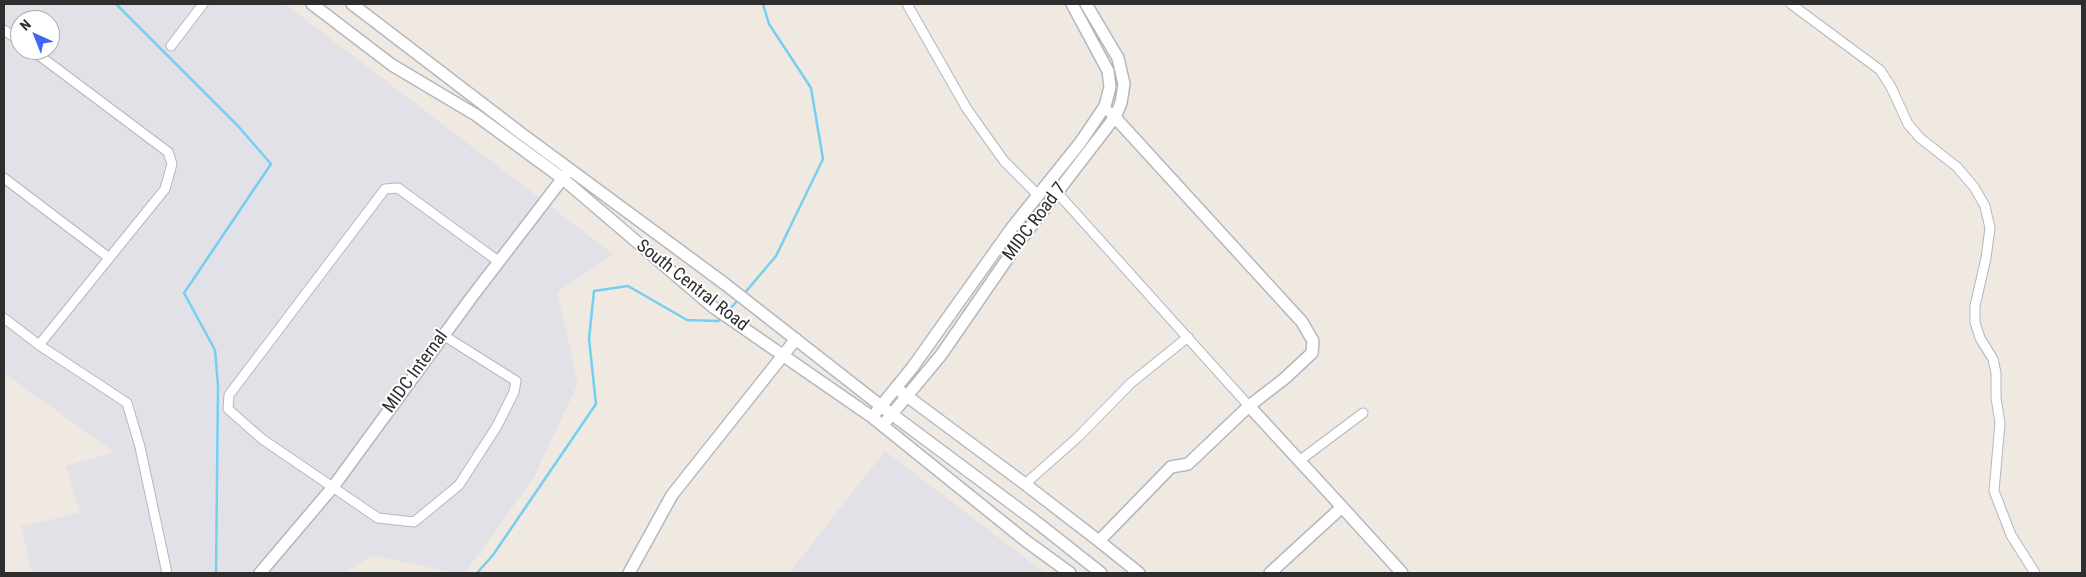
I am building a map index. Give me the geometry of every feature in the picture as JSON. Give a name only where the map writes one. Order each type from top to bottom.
[{"type":"street","points":[[171,46],[203,4]]},
{"type":"street","name":"South Central Road","points":[[312,4],[392,65],[476,115],[562,178],[724,314],[872,417],[1026,541],[1070,573]]},
{"type":"street","name":"South Central Road","points":[[352,4],[796,339],[1101,573]]},
{"type":"street","points":[[907,4],[967,109],[1004,161],[1039,196]]},
{"type":"street","name":"MIDC Road 7","points":[[872,417],[912,368],[1011,229],[1080,143],[1105,106],[1110,87],[1108,71],[1072,4]]},
{"type":"street","points":[[1791,4],[1880,70],[1892,87],[1908,124],[1920,138],[1956,167],[1974,187],[1985,206],[1990,228],[1986,258],[1975,306],[1975,322],[1980,338],[1992,359],[1996,373],[1996,398],[2000,423],[1994,490],[2011,535],[2035,573]]},
{"type":"street","points":[[1080,18],[1089,8]]},
{"type":"street","name":"MIDC Road 7","points":[[882,426],[941,355],[1019,242],[1115,117],[1121,103],[1124,84],[1118,58],[1089,8]]},
{"type":"street","points":[[39,345],[108,257],[165,189],[172,164],[168,152],[45,60]]},
{"type":"street","points":[[1099,541],[1171,467],[1188,464],[1249,406],[1284,379],[1312,353],[1313,341],[1302,322],[1105,106]]},
{"type":"street","name":"MIDC Internal","points":[[260,573],[333,487],[498,261],[570,169]]},
{"type":"street","points":[[4,178],[108,257]]},
{"type":"street","points":[[1048,183],[1402,573]]},
{"type":"street","points":[[443,335],[516,381],[514,392],[497,426],[459,485],[414,522],[378,518],[262,439],[228,409],[230,395],[384,189],[398,188],[498,261]]},
{"type":"street","points":[[4,318],[39,345],[127,403],[138,440],[167,573]]},
{"type":"street","points":[[1025,484],[1077,438],[1131,383],[1188,337]]},
{"type":"street","points":[[629,573],[672,495],[796,339]]},
{"type":"street","points":[[896,388],[1025,484],[1139,573]]},
{"type":"street","points":[[1299,461],[1363,413]]},
{"type":"street","points":[[1270,573],[1342,507]]},
{"type":"shaded area","points":[[4,4],[285,4],[613,254],[557,292],[578,383],[534,477],[465,573],[454,573],[372,555],[345,573],[32,573],[21,526],[80,513],[66,466],[114,452],[4,373]]},
{"type":"shaded area","points":[[885,451],[1045,573],[789,573]]},
{"type":"waterway","points":[[116,4],[238,126],[271,164],[184,293],[215,350],[218,385],[216,573]]},
{"type":"waterway","points":[[743,295],[776,256],[823,159],[811,88],[769,24],[763,4]]},
{"type":"waterway","points":[[477,573],[493,555],[596,404],[589,339],[594,291],[628,286],[687,320],[718,321],[722,317]]},
{"type":"waterway","points":[[726,313],[739,299]]}]
